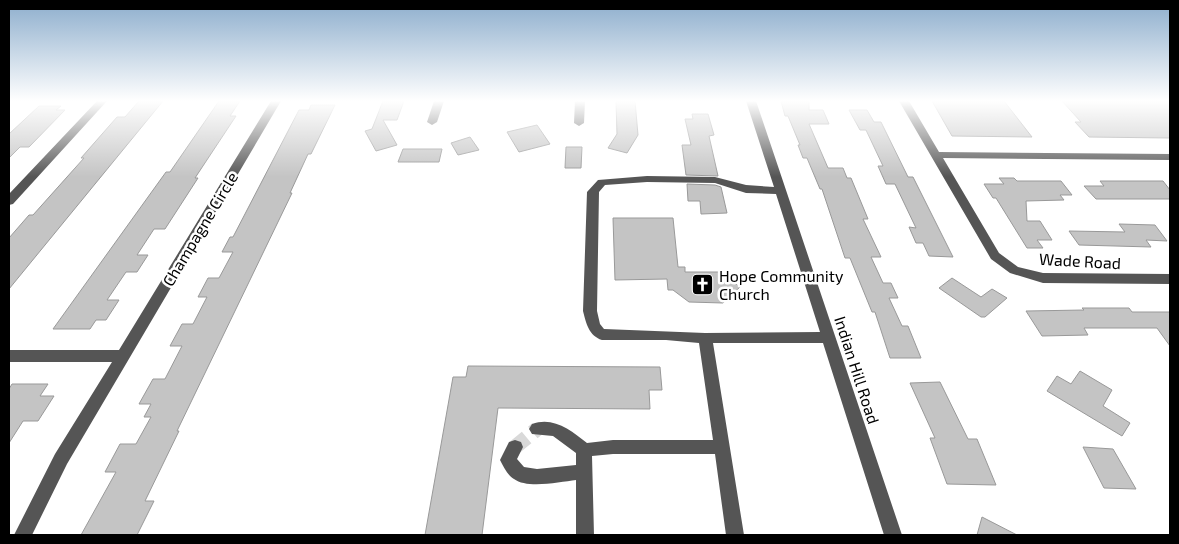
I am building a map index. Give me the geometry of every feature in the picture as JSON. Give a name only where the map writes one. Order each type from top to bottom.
[{"type":"street","points":[[9,201],[78,126]]},
{"type":"street","name":"Champagne Circle","points":[[23,535],[61,460],[261,126]]},
{"type":"street","name":"Indian Hill Road","points":[[759,126],[893,535]]},
{"type":"street","points":[[919,126],[936,155],[1170,157]]},
{"type":"street","name":"Wade Road","points":[[936,155],[995,256],[1014,270],[1043,278],[1170,279]]},
{"type":"street","points":[[780,191],[746,189],[715,180],[647,179],[602,182],[596,186],[593,192],[590,311],[592,325],[602,335],[666,335],[705,338],[828,337]]},
{"type":"street","points":[[705,338],[735,535]]},
{"type":"street","points":[[9,356],[123,356]]},
{"type":"street","points":[[537,429],[545,427],[562,432],[584,450],[613,447],[722,447]]},
{"type":"street","points":[[515,447],[508,460],[519,474],[537,477],[584,472]]},
{"type":"street","points":[[584,450],[585,535]]},
{"type":"building","points":[[17,126],[49,126],[29,147],[20,147],[9,158],[9,134]]},
{"type":"building","points":[[109,126],[142,126],[9,289],[9,238],[29,215],[33,215],[84,158],[81,158]]},
{"type":"building","points":[[201,126],[229,126],[195,178],[198,178],[165,229],[154,229],[137,255],[148,255],[137,272],[126,272],[107,300],[119,300],[106,320],[96,320],[90,329],[53,329],[166,172],[170,172]]},
{"type":"building","points":[[290,126],[325,126],[311,154],[308,154],[290,193],[292,193],[177,431],[179,431],[145,501],[154,501],[137,535],[81,535],[116,472],[105,472],[120,444],[136,444],[151,417],[144,417],[151,404],[139,404],[153,379],[165,379],[182,346],[170,346],[182,324],[193,324],[207,297],[198,297],[208,278],[219,278],[233,252],[222,252],[230,237],[233,237]]},
{"type":"building","points":[[373,126],[387,126],[397,145],[376,151],[365,131],[372,129]]},
{"type":"building","points":[[538,126],[550,144],[519,152],[507,132]]},
{"type":"building","points":[[617,126],[637,126],[638,135],[627,153],[608,148],[617,134]]},
{"type":"building","points":[[687,126],[712,126],[714,135],[709,136],[718,176],[686,175],[682,145],[691,145]]},
{"type":"building","points":[[792,126],[810,126],[828,168],[843,168],[847,178],[851,178],[868,219],[863,219],[881,257],[871,257],[883,283],[891,283],[898,298],[889,298],[902,326],[908,326],[921,358],[890,358],[875,312],[872,312],[850,258],[845,258],[822,189],[820,189],[807,158],[803,158],[798,145],[800,145]]},
{"type":"building","points":[[858,126],[883,126],[908,177],[913,177],[953,257],[929,256],[923,243],[916,243],[909,227],[916,228],[895,184],[886,184],[878,166],[883,166],[866,130],[860,130]]},
{"type":"building","points":[[947,126],[1024,126],[1032,137],[952,136]]},
{"type":"building","points":[[1079,126],[1170,126],[1170,138],[1089,137]]},
{"type":"building","points":[[470,137],[479,150],[458,155],[451,143]]},
{"type":"building","points":[[566,147],[582,147],[581,168],[565,168]]},
{"type":"building","points":[[403,149],[442,149],[439,162],[398,162]]},
{"type":"building","points":[[999,178],[1014,178],[1017,181],[1061,181],[1072,195],[1060,195],[1064,200],[1026,201],[1027,221],[1040,221],[1052,240],[1037,240],[1043,248],[1027,248],[996,198],[993,198],[984,184],[1004,184]]},
{"type":"building","points":[[1100,181],[1163,181],[1170,190],[1170,199],[1096,199],[1084,186],[1104,186]]},
{"type":"building","points":[[687,184],[721,187],[727,213],[701,214],[700,201],[688,201]]},
{"type":"building","points":[[613,218],[673,218],[678,267],[685,267],[685,272],[719,272],[740,287],[723,303],[689,302],[673,290],[668,290],[667,279],[615,280]]},
{"type":"building","points":[[1119,224],[1155,225],[1167,241],[1146,240],[1151,247],[1079,245],[1069,231],[1125,232]]},
{"type":"building","points":[[952,278],[981,297],[992,289],[1007,298],[985,317],[981,317],[939,288]]},
{"type":"building","points":[[1082,308],[1129,308],[1132,312],[1170,312],[1170,346],[1157,328],[1084,328],[1088,335],[1042,336],[1026,311],[1084,310]]},
{"type":"building","points":[[468,366],[660,367],[662,390],[649,390],[650,409],[498,408],[482,535],[425,535],[453,377],[466,377]]},
{"type":"building","points":[[1080,371],[1112,390],[1103,406],[1130,423],[1122,436],[1047,391],[1057,376],[1071,384]]},
{"type":"building","points":[[940,382],[968,439],[977,439],[996,485],[947,484],[930,438],[935,438],[910,383]]},
{"type":"building","points":[[12,384],[48,384],[40,396],[54,396],[38,421],[23,421],[9,443],[9,389]]},
{"type":"building","points":[[1083,447],[1113,449],[1136,489],[1104,488]]},
{"type":"building","points":[[982,517],[1017,535],[977,535]]},
{"type":"tunnel","points":[[515,447],[537,429]]},
{"type":"place","name":"Hope Community Church","points":[[703,285]]}]
